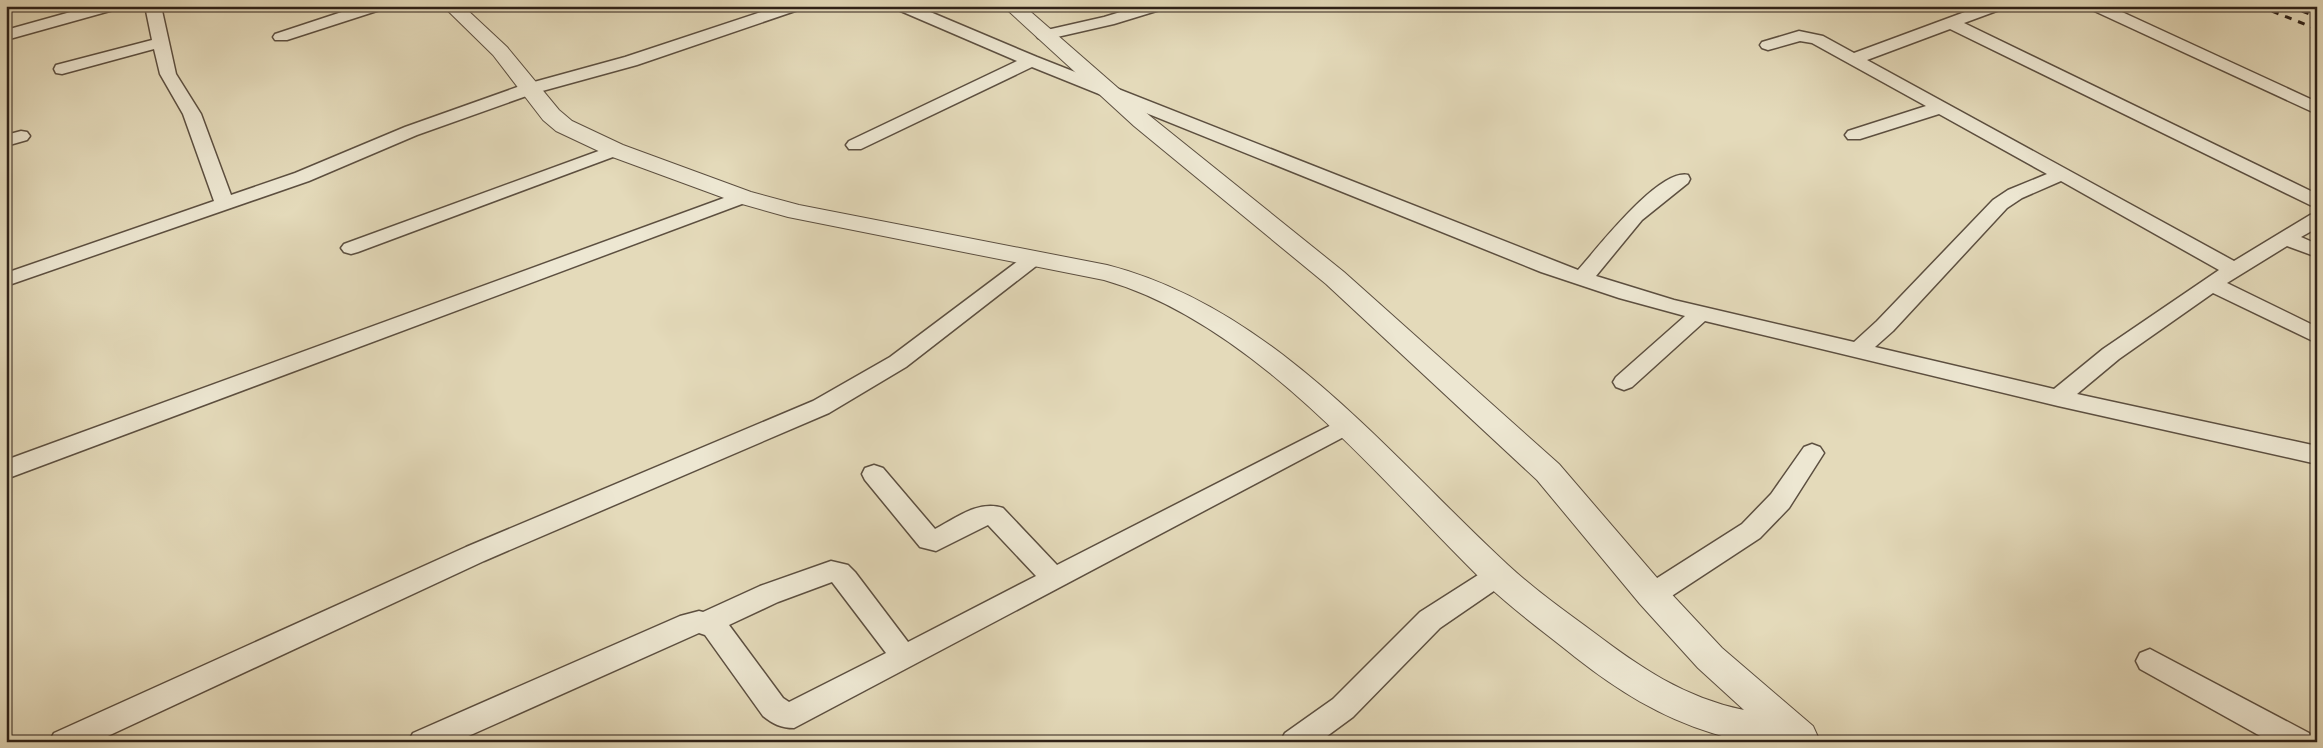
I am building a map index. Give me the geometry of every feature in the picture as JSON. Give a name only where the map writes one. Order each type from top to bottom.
[{"type":"street","points":[[6,34],[111,6]]},
{"type":"street","points":[[153,6],[168,74],[192,114],[225,205]]},
{"type":"street","points":[[281,37],[377,6]]},
{"type":"street","points":[[452,6],[500,51],[529,89],[564,126],[615,150],[744,197],[853,224],[1114,275],[1162,291],[1231,332],[1272,362],[1347,424],[1498,575],[1625,676],[1676,704],[1722,721],[1802,740]]},
{"type":"street","points":[[6,280],[225,205],[329,167],[411,131],[529,89],[631,61],[795,6]]},
{"type":"street","points":[[902,6],[1108,92],[1582,279],[1626,293],[2058,398],[2317,455]]},
{"type":"street","points":[[1012,6],[1108,92],[1336,278],[1541,466],[1652,595],[1710,658],[1802,740]]},
{"type":"street","points":[[1044,35],[1108,21],[1157,6]]},
{"type":"street","points":[[1853,58],[1996,6]]},
{"type":"street","points":[[2096,6],[2317,109]]},
{"type":"street","points":[[1951,23],[2317,202]]},
{"type":"street","points":[[1768,44],[1800,36],[1812,37],[2235,270]]},
{"type":"street","points":[[62,69],[160,43]]},
{"type":"street","points":[[855,145],[1031,61]]},
{"type":"street","points":[[1854,135],[1942,107]]},
{"type":"street","points":[[351,248],[615,150]]},
{"type":"street","points":[[1858,350],[1885,326],[2000,204],[2015,194],[2062,174]]},
{"type":"street","points":[[1582,279],[1616,236],[1635,216],[1649,202],[1681,179]]},
{"type":"street","points":[[6,470],[744,197]]},
{"type":"street","points":[[2058,398],[2111,354],[2212,284],[2317,219]]},
{"type":"street","points":[[2286,238],[2317,251]]},
{"type":"street","points":[[64,742],[475,554],[821,407],[898,362],[1033,259]]},
{"type":"street","points":[[2212,284],[2317,336]]},
{"type":"street","points":[[1624,382],[1702,312]]},
{"type":"street","points":[[423,742],[690,624],[699,622],[714,626],[773,707],[783,715],[794,715],[1055,580],[1347,424]]},
{"type":"street","points":[[1652,595],[1751,531],[1780,501],[1812,453]]},
{"type":"street","points":[[874,474],[930,540],[936,540],[979,517],[994,515],[1055,580]]},
{"type":"street","points":[[706,623],[769,594],[831,571],[839,572],[904,657]]},
{"type":"street","points":[[1294,742],[1343,708],[1430,620],[1498,575]]},
{"type":"street","points":[[2150,661],[2299,742]]},
{"type":"railway","points":[[2259,6],[2317,29]]},
{"type":"railway","points":[[2289,6],[2317,17]]}]
